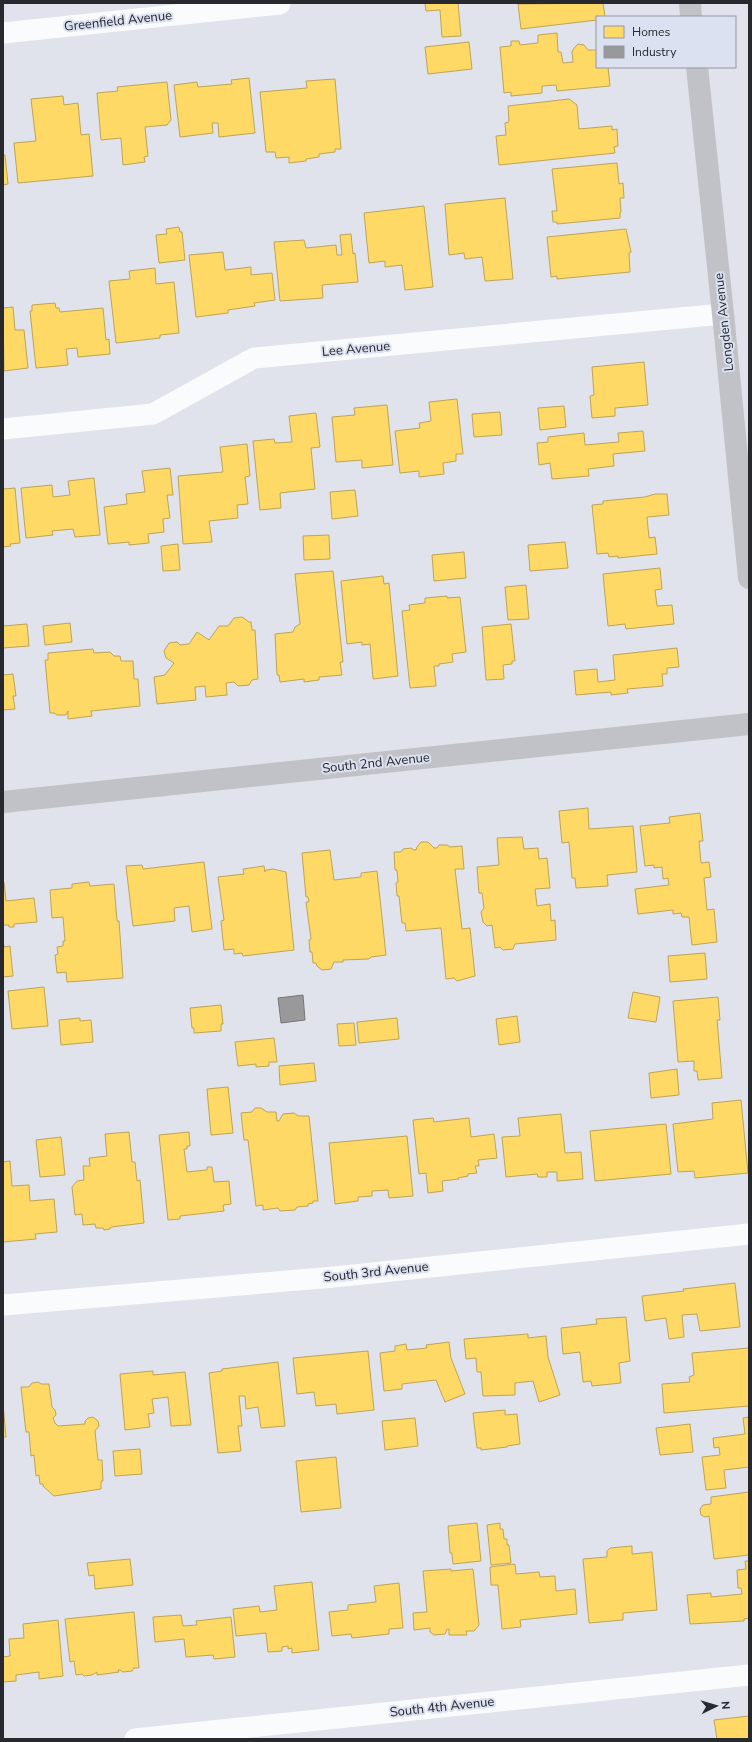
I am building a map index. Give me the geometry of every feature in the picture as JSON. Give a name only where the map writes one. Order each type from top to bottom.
[{"type":"street","points":[[690,3],[691,16]]},
{"type":"street","name":"Greenfield Avenue","points":[[3,34],[280,4]]},
{"type":"street","name":"Longden Avenue","points":[[696,68],[723,314],[749,578]]},
{"type":"street","name":"Lee Avenue","points":[[3,429],[153,414],[254,358],[723,314]]},
{"type":"street","name":"South 2nd Avenue","points":[[3,802],[749,724]]},
{"type":"street","name":"South 3rd Avenue","points":[[3,1305],[334,1277],[749,1234]]},
{"type":"street","name":"South 4th Avenue","points":[[136,1739],[749,1675]]},
{"type":"building: Homes","points":[[425,3],[458,3],[461,36],[442,37],[440,10],[426,11]]},
{"type":"building: Homes","points":[[603,3],[605,16],[596,16],[596,20],[521,29],[518,4]]},
{"type":"building: Homes","points":[[557,33],[558,52],[561,52],[563,63],[573,62],[572,52],[578,44],[584,45],[588,50],[596,50],[596,68],[608,68],[610,86],[557,91],[556,85],[542,86],[542,93],[511,96],[511,92],[504,93],[500,47],[511,46],[511,41],[519,41],[520,45],[538,43],[538,35]]},
{"type":"building: Homes","points":[[469,42],[472,69],[428,74],[425,47]]},
{"type":"building: Homes","points":[[249,78],[255,133],[219,137],[218,123],[212,123],[213,133],[180,137],[174,85],[197,82],[198,87],[232,84],[231,80]]},
{"type":"building: Homes","points":[[335,79],[341,149],[335,149],[335,152],[319,154],[319,157],[306,159],[306,161],[289,163],[289,157],[276,158],[275,152],[266,152],[260,92],[307,88],[306,81]]},
{"type":"building: Homes","points":[[167,82],[171,120],[167,125],[145,127],[148,156],[144,157],[145,162],[123,165],[121,138],[101,140],[97,93],[118,91],[117,87]]},
{"type":"building: Homes","points":[[63,96],[64,105],[78,103],[81,135],[89,134],[93,176],[18,183],[14,143],[36,141],[31,99]]},
{"type":"building: Homes","points":[[569,99],[577,105],[579,129],[612,126],[612,130],[617,129],[618,146],[614,147],[615,153],[499,165],[496,136],[506,135],[505,123],[509,122],[508,106]]},
{"type":"building: Homes","points":[[3,155],[5,155],[8,184],[3,185]]},
{"type":"building: Homes","points":[[617,163],[619,184],[623,183],[624,198],[620,198],[620,218],[557,224],[557,222],[553,222],[552,211],[557,211],[552,169]]},
{"type":"building: Homes","points":[[505,198],[513,279],[485,281],[482,257],[465,259],[464,253],[449,255],[445,204]]},
{"type":"building: Homes","points":[[424,206],[433,287],[405,290],[402,265],[385,267],[385,261],[369,263],[364,213]]},
{"type":"building: Homes","points":[[179,227],[180,232],[182,232],[185,260],[159,263],[156,235],[167,234],[166,229]]},
{"type":"building: Homes","points":[[626,229],[631,252],[629,253],[630,272],[557,279],[557,276],[551,277],[547,237]]},
{"type":"building: Homes","points":[[351,234],[353,254],[355,253],[358,282],[322,285],[323,298],[280,301],[274,242],[304,240],[306,248],[336,245],[337,255],[342,255],[340,235]]},
{"type":"building: Homes","points":[[223,252],[225,270],[251,267],[251,275],[272,273],[275,300],[254,303],[255,306],[228,310],[228,313],[196,317],[189,255]]},
{"type":"building: Homes","points":[[155,268],[156,284],[174,282],[179,333],[160,335],[160,338],[116,343],[109,281],[130,279],[129,271]]},
{"type":"building: Homes","points":[[55,303],[56,308],[59,308],[60,312],[103,308],[106,340],[109,339],[110,354],[78,357],[77,348],[66,349],[68,365],[36,368],[30,311],[32,311],[32,305]]},
{"type":"building: Homes","points":[[13,307],[15,330],[24,330],[28,368],[4,371],[3,308]]},
{"type":"building: Homes","points":[[644,362],[648,405],[615,408],[615,416],[592,418],[590,396],[594,395],[592,367]]},
{"type":"building: Homes","points":[[457,399],[463,454],[456,454],[456,461],[443,463],[444,474],[419,477],[419,471],[400,473],[395,431],[420,428],[419,423],[431,421],[429,402]]},
{"type":"building: Homes","points":[[387,405],[393,465],[362,468],[362,460],[336,462],[332,417],[355,415],[354,408]]},
{"type":"building: Homes","points":[[564,406],[566,427],[540,430],[538,408]]},
{"type":"building: Homes","points":[[500,412],[502,435],[474,437],[472,414]]},
{"type":"building: Homes","points":[[316,413],[320,447],[311,448],[315,489],[280,493],[281,508],[260,510],[253,441],[274,439],[275,443],[292,442],[289,416]]},
{"type":"building: Homes","points":[[643,431],[645,451],[613,454],[614,466],[588,469],[589,476],[552,479],[550,463],[539,465],[537,443],[548,442],[548,437],[584,433],[585,445],[619,442],[618,433]]},
{"type":"building: Homes","points":[[247,444],[250,476],[245,477],[248,504],[237,505],[238,518],[209,521],[212,542],[183,544],[178,476],[223,472],[220,447]]},
{"type":"building: Homes","points":[[170,468],[173,495],[167,495],[170,518],[163,519],[164,532],[148,534],[149,543],[129,545],[129,542],[108,544],[104,507],[127,504],[126,494],[145,492],[142,471]]},
{"type":"building: Homes","points":[[94,478],[100,535],[75,537],[73,529],[52,531],[53,535],[26,538],[21,488],[52,485],[53,497],[70,495],[68,481]]},
{"type":"building: Homes","points":[[15,488],[20,543],[10,544],[11,546],[3,547],[3,489]]},
{"type":"building: Homes","points":[[355,490],[358,516],[332,519],[330,492]]},
{"type":"building: Homes","points":[[655,494],[667,494],[669,515],[647,517],[649,538],[655,537],[657,554],[618,558],[618,556],[609,557],[608,553],[597,554],[592,505],[603,504],[603,501],[645,497]]},
{"type":"building: Homes","points":[[329,535],[330,559],[304,560],[303,536]]},
{"type":"building: Homes","points":[[565,542],[568,568],[530,571],[528,545]]},
{"type":"building: Homes","points":[[178,544],[180,570],[163,571],[161,546]]},
{"type":"building: Homes","points":[[464,552],[466,578],[434,581],[432,555]]},
{"type":"building: Homes","points":[[660,568],[662,589],[655,590],[657,606],[672,605],[674,624],[626,629],[625,624],[608,626],[603,574]]},
{"type":"building: Homes","points":[[333,571],[343,662],[340,662],[342,675],[319,677],[319,680],[304,682],[304,679],[280,682],[279,675],[277,675],[275,634],[293,632],[295,627],[300,624],[295,574]]},
{"type":"building: Homes","points":[[383,576],[384,584],[389,583],[398,676],[373,679],[370,644],[362,645],[362,642],[347,644],[341,581]]},
{"type":"building: Homes","points":[[526,585],[529,619],[508,620],[505,587]]},
{"type":"building: Homes","points":[[447,596],[447,598],[460,597],[466,652],[452,654],[453,662],[434,666],[436,686],[410,688],[402,611],[410,610],[409,605],[425,603],[425,598]]},
{"type":"building: Homes","points":[[242,617],[251,622],[252,630],[255,630],[258,679],[252,680],[249,685],[238,686],[234,682],[226,683],[227,695],[206,697],[205,686],[195,687],[196,700],[157,704],[154,677],[165,675],[174,663],[166,658],[164,651],[169,643],[177,642],[180,645],[189,644],[197,632],[209,640],[219,626],[228,626],[234,618]]},
{"type":"building: Homes","points":[[70,623],[72,642],[45,645],[43,626]]},
{"type":"building: Homes","points":[[27,624],[29,646],[3,648],[3,626]]},
{"type":"building: Homes","points":[[511,624],[515,661],[512,661],[512,664],[503,665],[504,679],[486,680],[482,627]]},
{"type":"building: Homes","points":[[677,648],[679,667],[667,668],[667,674],[662,674],[663,686],[627,689],[628,693],[611,695],[611,692],[576,695],[574,671],[597,669],[598,682],[615,680],[613,655]]},
{"type":"building: Homes","points":[[93,649],[94,653],[110,652],[114,656],[120,656],[121,661],[133,661],[134,679],[138,679],[140,706],[91,711],[92,716],[68,719],[68,711],[66,715],[50,713],[45,660],[48,660],[48,653]]},
{"type":"building: Homes","points":[[13,674],[16,696],[13,696],[15,709],[3,710],[3,675]]},
{"type":"building: Homes","points":[[588,808],[589,829],[633,826],[637,872],[607,875],[608,886],[576,888],[575,878],[572,878],[569,842],[562,843],[559,811]]},
{"type":"building: Homes","points":[[700,813],[703,841],[699,841],[701,863],[709,862],[711,877],[704,878],[707,910],[714,909],[717,942],[692,945],[689,917],[682,917],[681,913],[673,914],[673,910],[638,914],[635,889],[669,885],[668,878],[663,879],[662,867],[654,868],[654,865],[645,866],[640,826],[670,823],[669,817]]},
{"type":"building: Homes","points":[[522,837],[524,849],[538,848],[539,859],[547,858],[550,888],[535,889],[537,906],[550,904],[551,921],[555,920],[556,940],[515,944],[513,949],[503,950],[500,947],[495,948],[492,925],[487,926],[483,922],[481,912],[484,908],[482,893],[479,893],[477,867],[499,865],[497,838]]},
{"type":"building: Homes","points":[[421,842],[428,842],[434,848],[437,848],[439,845],[447,845],[450,847],[462,846],[464,869],[455,869],[462,929],[470,928],[475,976],[457,981],[454,978],[446,979],[441,928],[406,931],[405,923],[402,923],[399,896],[397,896],[396,883],[398,882],[397,870],[395,870],[394,852],[401,852],[403,849],[411,848],[416,850]]},
{"type":"building: Homes","points":[[330,850],[334,880],[361,877],[361,873],[377,871],[386,955],[371,957],[369,959],[343,960],[343,962],[334,962],[331,969],[322,970],[316,963],[313,963],[312,952],[310,952],[309,940],[311,939],[306,902],[309,902],[308,897],[306,897],[302,853]]},
{"type":"building: Homes","points":[[204,862],[212,929],[192,932],[189,906],[174,908],[175,921],[133,926],[126,866],[142,865],[143,869]]},
{"type":"building: Homes","points":[[264,866],[265,872],[266,870],[273,869],[286,872],[294,950],[243,956],[242,953],[234,954],[234,949],[224,950],[221,921],[224,920],[218,877],[244,874],[243,869]]},
{"type":"building: Homes","points":[[3,882],[6,901],[34,898],[37,922],[14,924],[14,927],[3,925]]},
{"type":"building: Homes","points":[[89,882],[90,886],[114,884],[117,921],[119,921],[123,978],[67,982],[66,972],[57,973],[55,955],[58,954],[57,947],[63,946],[63,941],[65,941],[63,917],[52,918],[50,890],[72,888],[72,884]]},
{"type":"building: Homes","points":[[3,939],[4,947],[10,946],[13,976],[3,977]]},
{"type":"building: Homes","points":[[705,953],[707,979],[670,982],[668,956]]},
{"type":"building: Homes","points":[[44,987],[48,1026],[12,1029],[8,991]]},
{"type":"building: Homes","points":[[633,992],[660,997],[656,1022],[628,1018]]},
{"type":"building: Homes","points":[[718,997],[720,1020],[717,1020],[722,1078],[698,1080],[697,1071],[694,1071],[694,1061],[678,1062],[673,1001]]},
{"type":"building: Homes","points":[[221,1005],[223,1024],[221,1024],[221,1031],[194,1033],[190,1008]]},
{"type":"building: Homes","points":[[517,1016],[520,1042],[499,1045],[496,1019]]},
{"type":"building: Homes","points":[[80,1018],[80,1021],[91,1020],[93,1042],[61,1045],[59,1020]]},
{"type":"building: Homes","points":[[397,1018],[399,1039],[359,1043],[357,1022]]},
{"type":"building: Homes","points":[[354,1023],[356,1045],[339,1046],[337,1024]]},
{"type":"building: Homes","points":[[274,1038],[277,1062],[269,1062],[269,1066],[256,1067],[256,1064],[238,1066],[235,1042]]},
{"type":"building: Homes","points":[[314,1063],[316,1081],[280,1085],[279,1066]]},
{"type":"building: Homes","points":[[677,1069],[679,1095],[651,1098],[649,1073]]},
{"type":"building: Homes","points":[[228,1087],[233,1133],[211,1135],[207,1089]]},
{"type":"building: Homes","points":[[741,1100],[748,1173],[695,1178],[694,1171],[678,1172],[673,1124],[713,1119],[712,1103]]},
{"type":"building: Homes","points":[[255,1108],[261,1108],[267,1112],[276,1112],[277,1121],[279,1121],[283,1114],[294,1113],[298,1116],[309,1116],[318,1201],[313,1201],[313,1203],[308,1204],[308,1206],[297,1207],[295,1210],[280,1211],[278,1208],[263,1210],[263,1205],[256,1206],[248,1140],[244,1140],[241,1113],[252,1112]]},
{"type":"building: Homes","points":[[561,1114],[565,1153],[581,1152],[583,1179],[557,1181],[557,1172],[547,1172],[547,1177],[538,1177],[537,1174],[506,1177],[502,1137],[520,1136],[518,1118]]},
{"type":"building: Homes","points":[[433,1118],[434,1122],[469,1118],[471,1137],[494,1134],[497,1158],[478,1160],[479,1166],[475,1166],[477,1173],[468,1174],[468,1176],[458,1178],[459,1179],[442,1181],[443,1191],[428,1193],[426,1173],[419,1174],[413,1120]]},
{"type":"building: Homes","points":[[666,1124],[671,1174],[595,1181],[590,1131]]},
{"type":"building: Homes","points":[[129,1132],[132,1162],[135,1162],[137,1181],[140,1180],[144,1223],[111,1227],[110,1229],[104,1230],[103,1228],[96,1228],[95,1224],[83,1225],[82,1214],[75,1215],[72,1187],[77,1181],[84,1180],[83,1166],[90,1166],[89,1158],[107,1156],[105,1134]]},
{"type":"building: Homes","points":[[189,1132],[190,1146],[187,1146],[187,1149],[184,1149],[187,1172],[207,1170],[207,1167],[212,1167],[214,1182],[229,1181],[231,1204],[223,1205],[224,1211],[180,1216],[180,1219],[168,1220],[159,1135]]},
{"type":"building: Homes","points":[[407,1136],[413,1196],[389,1198],[388,1190],[372,1191],[372,1196],[358,1197],[358,1201],[335,1204],[329,1143]]},
{"type":"building: Homes","points":[[61,1137],[65,1175],[40,1177],[36,1140]]},
{"type":"building: Homes","points":[[10,1161],[12,1186],[29,1185],[30,1201],[54,1199],[57,1232],[35,1234],[36,1239],[3,1242],[3,1162]]},
{"type":"building: Homes","points":[[735,1283],[740,1327],[700,1331],[697,1314],[682,1315],[684,1337],[669,1339],[666,1318],[645,1321],[642,1296],[684,1291],[683,1289]]},
{"type":"building: Homes","points":[[626,1317],[630,1361],[619,1363],[621,1383],[592,1386],[591,1381],[583,1382],[580,1352],[563,1354],[561,1328],[597,1324],[596,1319]]},
{"type":"building: Homes","points":[[528,1334],[528,1338],[546,1336],[548,1357],[560,1395],[539,1402],[533,1381],[515,1383],[515,1395],[483,1396],[481,1372],[477,1372],[476,1358],[466,1359],[464,1339]]},
{"type":"building: Homes","points":[[449,1342],[451,1358],[465,1394],[445,1402],[436,1380],[402,1384],[402,1389],[384,1391],[380,1353],[395,1351],[395,1346],[406,1344],[407,1350],[427,1348],[426,1345]]},
{"type":"building: Homes","points":[[749,1348],[749,1406],[664,1413],[662,1384],[690,1382],[689,1377],[694,1375],[692,1353]]},
{"type":"building: Homes","points":[[368,1351],[374,1410],[337,1414],[336,1404],[316,1406],[314,1392],[297,1394],[293,1358]]},
{"type":"building: Homes","points":[[278,1362],[285,1426],[261,1428],[258,1407],[246,1409],[245,1396],[239,1396],[242,1426],[238,1426],[241,1451],[218,1453],[209,1373],[222,1371],[222,1369]]},
{"type":"building: Homes","points":[[153,1371],[153,1375],[185,1372],[191,1425],[171,1426],[168,1397],[152,1399],[154,1413],[148,1414],[150,1427],[125,1430],[120,1374]]},
{"type":"building: Homes","points":[[38,1382],[41,1384],[49,1384],[52,1407],[55,1410],[56,1415],[53,1418],[58,1426],[85,1424],[85,1421],[88,1418],[93,1417],[98,1421],[99,1426],[95,1431],[98,1460],[102,1460],[103,1481],[101,1481],[101,1489],[54,1496],[43,1486],[43,1484],[40,1484],[39,1475],[36,1476],[34,1455],[31,1456],[29,1432],[26,1432],[21,1387],[29,1387],[32,1383]]},
{"type":"building: Homes","points":[[3,1404],[6,1437],[3,1437]]},
{"type":"building: Homes","points":[[505,1410],[505,1415],[517,1414],[520,1444],[481,1450],[481,1448],[477,1448],[473,1413]]},
{"type":"building: Homes","points":[[749,1417],[749,1467],[724,1470],[726,1488],[706,1490],[702,1457],[720,1455],[719,1447],[714,1448],[713,1438],[745,1434],[743,1418]]},
{"type":"building: Homes","points":[[415,1418],[418,1446],[385,1450],[382,1421]]},
{"type":"building: Homes","points":[[690,1424],[693,1452],[660,1455],[656,1428]]},
{"type":"building: Homes","points":[[140,1449],[142,1474],[115,1476],[113,1451]]},
{"type":"building: Homes","points":[[336,1457],[341,1508],[301,1512],[296,1461]]},
{"type":"building: Homes","points":[[749,1492],[749,1555],[714,1559],[709,1516],[705,1517],[701,1515],[700,1509],[703,1505],[711,1504],[711,1497]]},
{"type":"building: Homes","points":[[477,1523],[481,1561],[453,1564],[452,1553],[450,1553],[448,1526]]},
{"type":"building: Homes","points":[[500,1523],[500,1529],[503,1529],[504,1539],[507,1539],[507,1545],[509,1545],[511,1563],[491,1565],[487,1525]]},
{"type":"building: Homes","points":[[632,1546],[632,1554],[652,1552],[657,1610],[623,1613],[623,1620],[589,1623],[583,1559],[607,1557],[607,1551],[610,1548]]},
{"type":"building: Homes","points":[[130,1559],[133,1585],[95,1589],[94,1575],[89,1576],[87,1563]]},
{"type":"building: Homes","points":[[745,1561],[749,1561],[749,1618],[744,1619],[744,1621],[690,1624],[687,1595],[711,1593],[711,1597],[742,1594],[741,1588],[738,1588],[737,1570],[746,1569]]},
{"type":"building: Homes","points":[[515,1564],[516,1574],[539,1572],[540,1577],[555,1576],[556,1591],[575,1589],[577,1614],[520,1620],[521,1627],[502,1629],[498,1585],[491,1585],[490,1567]]},
{"type":"building: Homes","points":[[451,1569],[451,1571],[473,1569],[479,1625],[474,1631],[466,1631],[467,1635],[449,1635],[449,1629],[447,1629],[445,1634],[434,1635],[430,1632],[430,1628],[414,1630],[413,1613],[427,1612],[423,1571]]},
{"type":"building: Homes","points":[[312,1582],[319,1650],[292,1653],[292,1648],[288,1649],[288,1646],[282,1647],[282,1651],[268,1652],[266,1633],[236,1636],[233,1609],[259,1606],[260,1612],[277,1610],[274,1586]]},
{"type":"building: Homes","points":[[399,1583],[403,1628],[389,1629],[389,1634],[352,1638],[351,1634],[332,1636],[329,1612],[348,1610],[348,1605],[376,1602],[374,1586]]},
{"type":"building: Homes","points":[[134,1612],[139,1668],[134,1668],[132,1671],[123,1672],[118,1670],[119,1672],[97,1675],[97,1672],[92,1675],[76,1675],[74,1661],[70,1662],[65,1619]]},
{"type":"building: Homes","points":[[181,1615],[183,1626],[197,1625],[196,1621],[231,1617],[235,1657],[214,1659],[213,1655],[186,1657],[184,1639],[155,1642],[153,1617]]},
{"type":"building: Homes","points":[[58,1620],[63,1676],[39,1679],[39,1672],[16,1675],[16,1681],[3,1682],[3,1657],[10,1656],[9,1639],[24,1638],[23,1624]]},
{"type":"building: Homes","points":[[749,1716],[749,1739],[717,1739],[714,1720]]},
{"type":"building: Industry","points":[[303,995],[305,1020],[281,1023],[278,998]]}]
